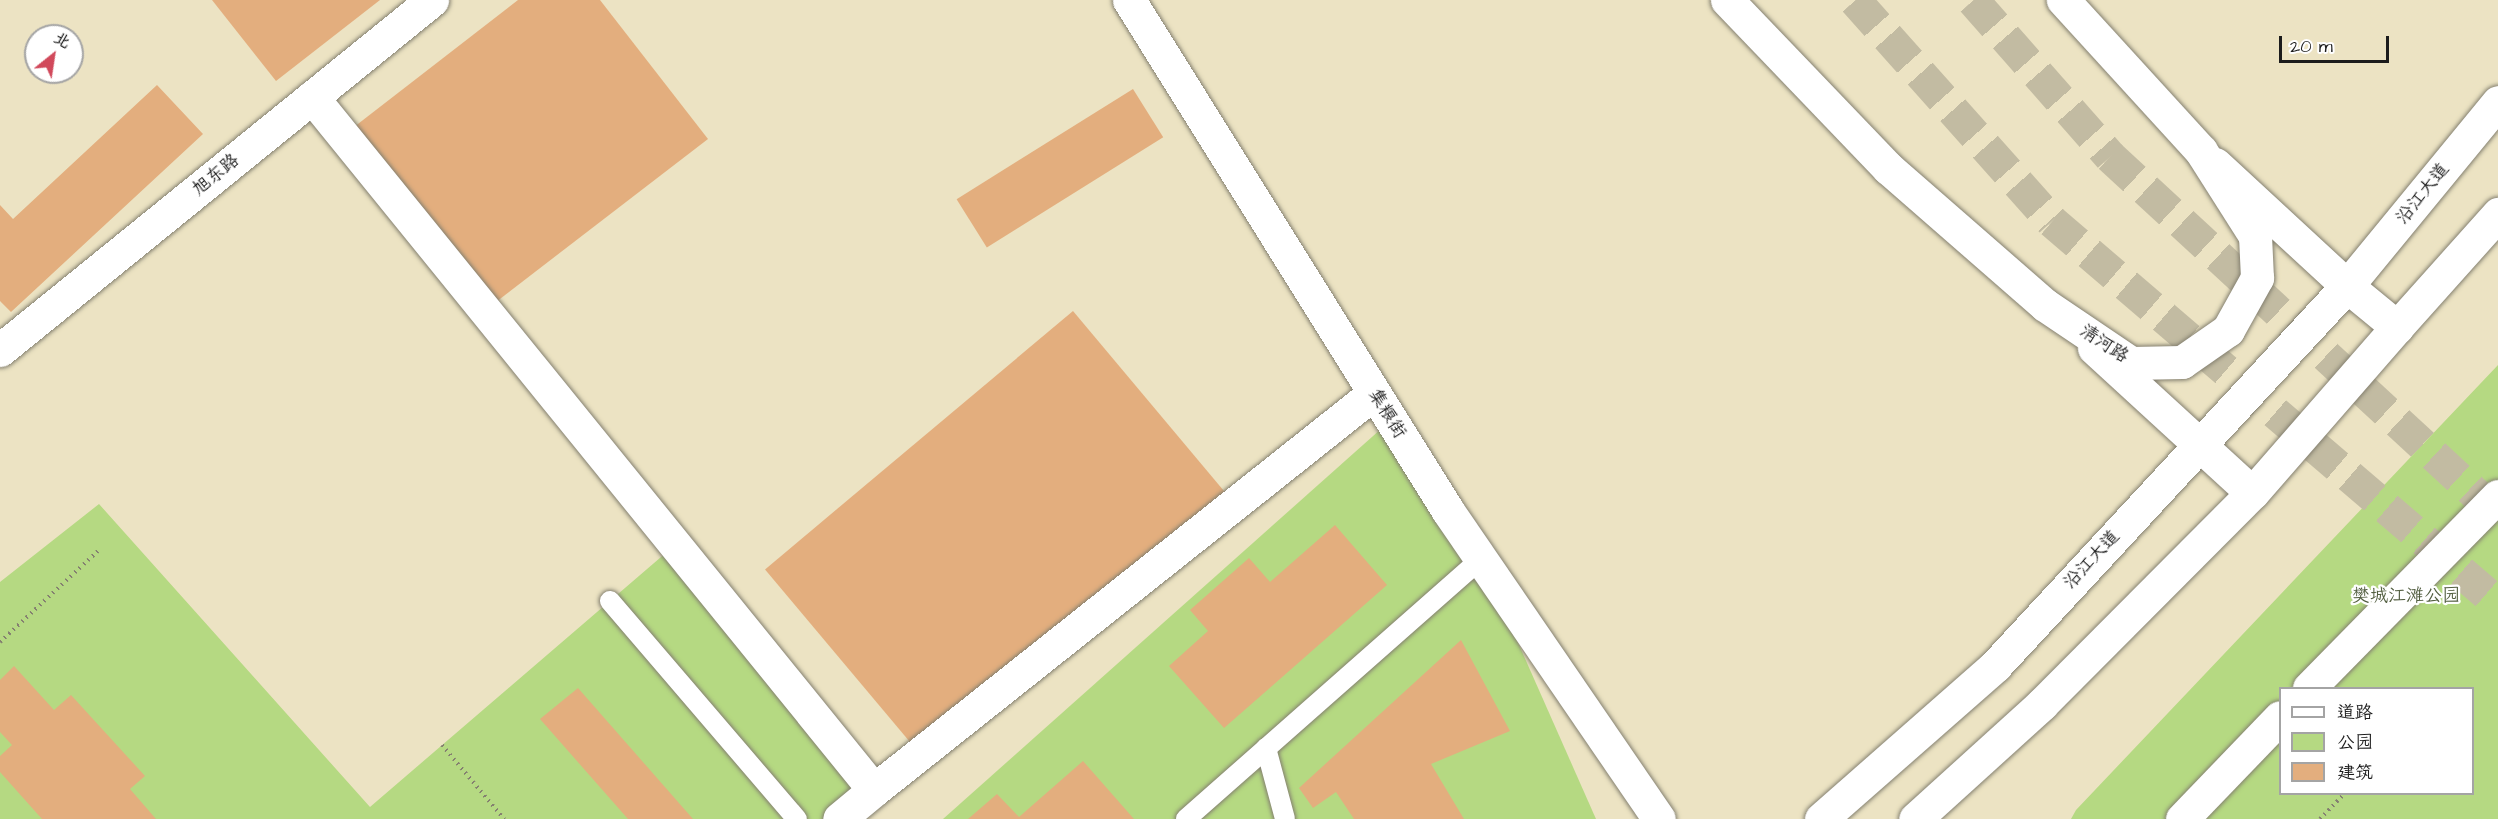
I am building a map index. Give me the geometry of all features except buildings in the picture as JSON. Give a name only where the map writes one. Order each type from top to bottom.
[{"type":"street","name":"旭东路","points":[[0,350],[432,0]]},
{"type":"street","name":"集粮街","points":[[1128,0],[1374,393],[1481,559],[1659,819]]},
{"type":"street","name":"清河路","points":[[1727,0],[1888,168],[2045,305],[2131,363],[2182,362],[2229,330],[2257,278],[2255,236],[2201,151],[2063,0]]},
{"type":"street","points":[[312,97],[874,790]]},
{"type":"street","name":"沿江大道","points":[[1821,819],[1995,666],[2347,286],[2498,102]]},
{"type":"street","points":[[2201,151],[2347,286],[2397,327]]},
{"type":"street","points":[[1915,819],[2042,704],[2252,493],[2498,214]]},
{"type":"street","points":[[2045,305],[2252,493]]},
{"type":"street","points":[[839,819],[1374,393]]},
{"type":"street","points":[[2310,687],[2498,496]]},
{"type":"street","points":[[2182,819],[2279,718]]},
{"type":"lane","points":[[1186,819],[1481,559]]},
{"type":"lane","points":[[610,601],[797,819]]},
{"type":"lane","points":[[1266,748],[1285,819]]},
{"type":"path","points":[[0,642],[100,549]]},
{"type":"path","points":[[442,745],[504,819]]},
{"type":"path","points":[[2320,819],[2343,795]]},
{"type":"green space","name":"樊城江滩公园","points":[[2498,365],[2498,819],[2071,819],[2076,810]]},
{"type":"green space","points":[[1391,420],[1481,559],[1596,819],[943,819]]},
{"type":"green space","points":[[99,504],[370,807],[675,545],[874,790],[839,819],[0,819],[0,582]]},
{"type":"tunnel","points":[[1855,0],[2052,221],[2498,603]]},
{"type":"tunnel","points":[[1973,0],[2110,156],[2498,514]]}]
